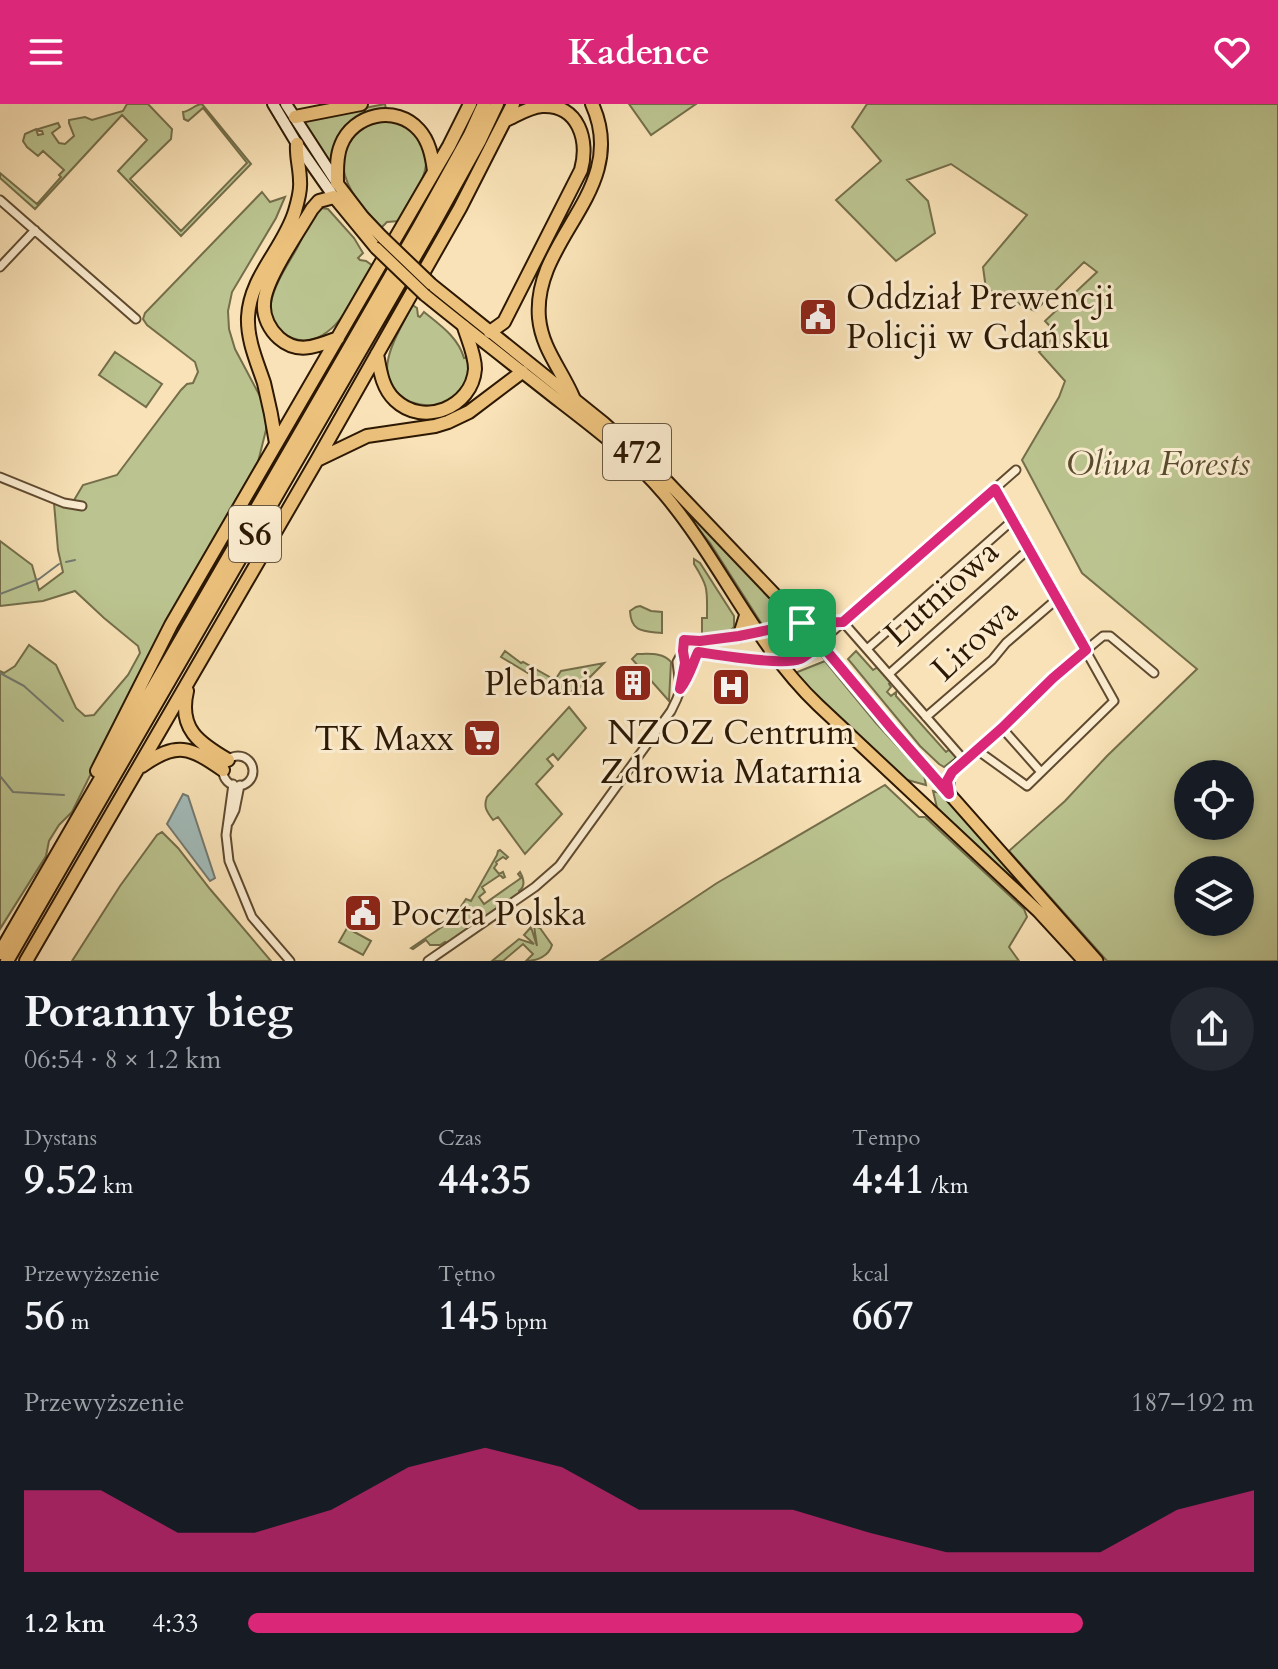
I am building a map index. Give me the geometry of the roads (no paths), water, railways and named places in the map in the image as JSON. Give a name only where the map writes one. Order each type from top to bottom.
[{"type":"highway","points":[[295,117],[361,104]]},
{"type":"highway","points":[[42,881],[171,625],[449,146],[470,104]]},
{"type":"highway","name":"S6","points":[[0,953],[419,227],[484,104]]},
{"type":"highway","name":"S6","points":[[7,961],[411,264],[497,104]]},
{"type":"highway","points":[[26,961],[317,460],[460,208],[513,104]]},
{"type":"highway","points":[[573,397],[545,345],[539,301],[547,269],[590,188],[600,162],[601,131],[592,104]]},
{"type":"highway","points":[[490,332],[504,322],[581,170],[585,148],[577,123],[555,107],[532,108],[506,120]]},
{"type":"highway","points":[[337,183],[338,154],[346,136],[363,120],[381,115],[403,118],[419,129],[431,153],[434,171]]},
{"type":"highway","points":[[276,443],[248,317],[253,292],[296,209],[300,184],[297,144]]},
{"type":"highway","points":[[334,197],[319,201],[312,209],[267,287],[263,306],[268,325],[289,345],[308,348],[338,338]]},
{"type":"highway","points":[[377,354],[383,382],[393,399],[416,412],[440,411],[460,400],[473,377],[474,360],[464,327]]},
{"type":"highway","points":[[317,460],[367,436],[448,422],[469,412],[522,372]]},
{"type":"highway","points":[[187,684],[184,712],[187,725],[226,765]]},
{"type":"highway","points":[[139,766],[167,751],[183,750],[226,765]]},
{"type":"main road","name":"472","points":[[273,104],[334,197],[464,327],[617,446],[662,491],[710,556],[777,660],[818,705],[1038,911],[1084,961]]},
{"type":"main road","name":"472","points":[[286,104],[379,242]]},
{"type":"main road","name":"472","points":[[428,290],[490,332],[573,397],[659,473],[820,643],[1097,961]]},
{"type":"main road","points":[[739,636],[746,614]]},
{"type":"main road","points":[[770,650],[778,627]]},
{"type":"main road","points":[[949,794],[949,776],[964,760]]},
{"type":"street","points":[[0,200],[136,319]]},
{"type":"street","points":[[0,267],[35,230]]},
{"type":"street","points":[[683,651],[777,660],[802,658],[1016,470]]},
{"type":"street","points":[[0,477],[64,503],[82,506]]},
{"type":"street","points":[[977,750],[1027,786],[1114,701],[995,489]]},
{"type":"street","points":[[867,649],[1013,520]]},
{"type":"street","name":"Lutniowa","points":[[889,674],[1029,549]]},
{"type":"street","name":"Lirowa","points":[[926,717],[1057,599]]},
{"type":"street","points":[[680,689],[677,662],[684,640],[739,636],[802,623],[843,622],[964,760],[1053,678],[1107,635],[1154,673]]},
{"type":"street","points":[[431,960],[535,887],[559,866],[671,711],[698,652]]},
{"type":"street","points":[[1002,728],[1041,772]]},
{"type":"street","points":[[241,756],[250,762],[253,769],[245,783],[237,785],[226,779],[226,765],[241,756]]},
{"type":"street","points":[[237,785],[228,809],[226,835],[229,861],[249,913],[290,961]]},
{"type":"water","points":[[183,794],[188,796],[215,878],[210,881],[167,824]]},
{"type":"waterway","points":[[66,562],[75,560]]},
{"type":"waterway","points":[[0,594],[39,579],[59,564]]},
{"type":"waterway","points":[[0,673],[24,686],[63,721]]},
{"type":"waterway","points":[[0,776],[13,792],[64,795]]},
{"type":"place","name":"Oddział Prewencji Policji w Gdańsku","points":[[818,317]]},
{"type":"place","name":"Plebania","points":[[633,683]]},
{"type":"place","name":"NZOZ Centrum Zdrowia Matarnia","points":[[731,687]]},
{"type":"place","name":"TK Maxx","points":[[482,738]]},
{"type":"place","name":"Poczta Polska","points":[[363,913]]},
{"type":"park label","name":"Oliwa Forests","points":[[1158,463]]}]
